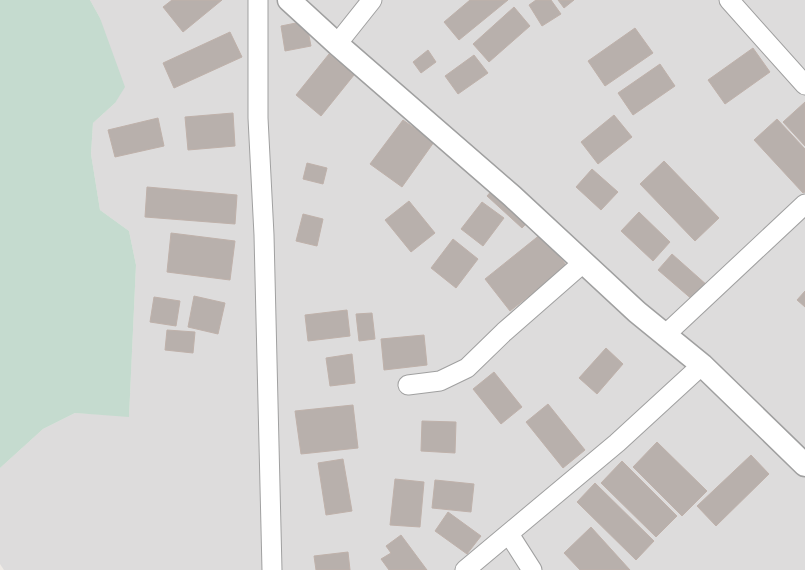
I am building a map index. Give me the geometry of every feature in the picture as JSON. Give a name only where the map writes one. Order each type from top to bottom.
[{"type":"street","points":[[258,0],[258,118],[264,235],[272,570]]},
{"type":"street","points":[[289,0],[665,335],[702,365],[805,466]]},
{"type":"street","points":[[337,44],[372,0]]},
{"type":"street","points":[[729,0],[805,85]]},
{"type":"street","points":[[665,335],[805,204]]},
{"type":"street","points":[[408,385],[440,381],[468,368],[504,332],[584,262]]},
{"type":"street","points":[[465,570],[617,442],[702,365]]},
{"type":"street","points":[[509,534],[532,570]]},
{"type":"shaded area","points":[[90,0],[805,0],[805,570],[4,570],[0,564],[0,468],[43,429],[75,413],[129,416],[136,265],[129,231],[100,210],[91,154],[93,123],[115,103],[100,18]]},
{"type":"green space","points":[[0,0],[90,0],[100,18],[125,87],[115,103],[93,123],[91,154],[100,210],[129,231],[136,265],[129,417],[75,413],[43,429],[0,468]]},
{"type":"building","points":[[172,0],[222,0],[183,32],[163,7]]},
{"type":"building","points":[[470,0],[508,0],[459,40],[444,22]]},
{"type":"building","points":[[536,0],[551,0],[561,14],[542,26],[529,5]]},
{"type":"building","points":[[558,0],[574,0],[564,8]]},
{"type":"building","points":[[514,7],[530,26],[489,62],[473,44]]},
{"type":"building","points":[[306,21],[311,46],[285,51],[281,26]]},
{"type":"building","points":[[635,28],[653,53],[605,86],[588,61]]},
{"type":"building","points":[[230,32],[242,57],[174,88],[163,63]]},
{"type":"building","points":[[753,48],[770,72],[725,104],[708,80]]},
{"type":"building","points":[[428,50],[436,62],[421,73],[413,62]]},
{"type":"building","points":[[329,54],[354,75],[321,116],[296,95]]},
{"type":"building","points":[[474,55],[488,73],[458,94],[445,76]]},
{"type":"building","points":[[660,64],[675,86],[633,115],[618,93]]},
{"type":"building","points":[[805,102],[805,146],[783,122]]},
{"type":"building","points":[[233,113],[235,146],[188,150],[185,117]]},
{"type":"building","points":[[614,115],[632,137],[598,164],[581,142]]},
{"type":"building","points":[[158,118],[164,146],[115,157],[108,130]]},
{"type":"building","points":[[777,119],[805,149],[805,192],[803,193],[754,140]]},
{"type":"building","points":[[403,120],[434,142],[402,187],[370,164]]},
{"type":"building","points":[[664,161],[719,218],[695,241],[640,184]]},
{"type":"building","points":[[307,163],[327,168],[323,184],[303,179]]},
{"type":"building","points":[[592,169],[618,192],[601,210],[576,187]]},
{"type":"building","points":[[147,187],[237,195],[235,224],[145,217]]},
{"type":"building","points":[[495,187],[530,220],[522,228],[487,196]]},
{"type":"building","points":[[409,201],[435,233],[411,252],[385,220]]},
{"type":"building","points":[[482,202],[504,218],[483,246],[461,229]]},
{"type":"building","points":[[639,212],[670,242],[653,261],[621,231]]},
{"type":"building","points":[[303,214],[323,219],[317,246],[296,241]]},
{"type":"building","points":[[171,233],[235,241],[230,280],[167,272]]},
{"type":"building","points":[[541,234],[567,266],[510,311],[485,279]]},
{"type":"building","points":[[453,239],[478,259],[456,288],[431,268]]},
{"type":"building","points":[[672,254],[708,286],[694,301],[658,270]]},
{"type":"building","points":[[805,291],[805,307],[797,300]]},
{"type":"building","points":[[194,296],[225,303],[218,334],[188,327]]},
{"type":"building","points":[[154,297],[180,301],[176,326],[150,322]]},
{"type":"building","points":[[347,310],[350,336],[308,341],[305,315]]},
{"type":"building","points":[[372,313],[375,339],[359,341],[356,314]]},
{"type":"building","points":[[167,330],[195,332],[193,353],[165,350]]},
{"type":"building","points":[[424,335],[427,365],[384,370],[381,339]]},
{"type":"building","points":[[606,348],[623,364],[597,394],[579,378]]},
{"type":"building","points":[[352,354],[355,383],[330,386],[326,358]]},
{"type":"building","points":[[494,372],[522,407],[501,424],[473,389]]},
{"type":"building","points":[[548,404],[585,450],[563,468],[526,422]]},
{"type":"building","points":[[353,405],[358,448],[301,454],[295,411]]},
{"type":"building","points":[[422,421],[456,422],[455,453],[421,451]]},
{"type":"building","points":[[657,442],[707,491],[682,516],[633,467]]},
{"type":"building","points":[[751,455],[769,474],[716,526],[697,506]]},
{"type":"building","points":[[343,459],[352,511],[326,515],[318,463]]},
{"type":"building","points":[[622,461],[677,516],[656,537],[601,483]]},
{"type":"building","points":[[395,479],[424,482],[420,527],[390,525]]},
{"type":"building","points":[[435,480],[474,484],[471,512],[432,508]]},
{"type":"building","points":[[595,483],[654,541],[636,560],[577,502]]},
{"type":"building","points":[[448,512],[481,536],[467,554],[435,531]]},
{"type":"building","points":[[591,527],[630,570],[580,570],[564,553]]},
{"type":"building","points":[[401,535],[427,570],[389,570],[381,559],[391,553],[386,546]]},
{"type":"building","points":[[348,552],[350,570],[316,570],[314,556]]}]
